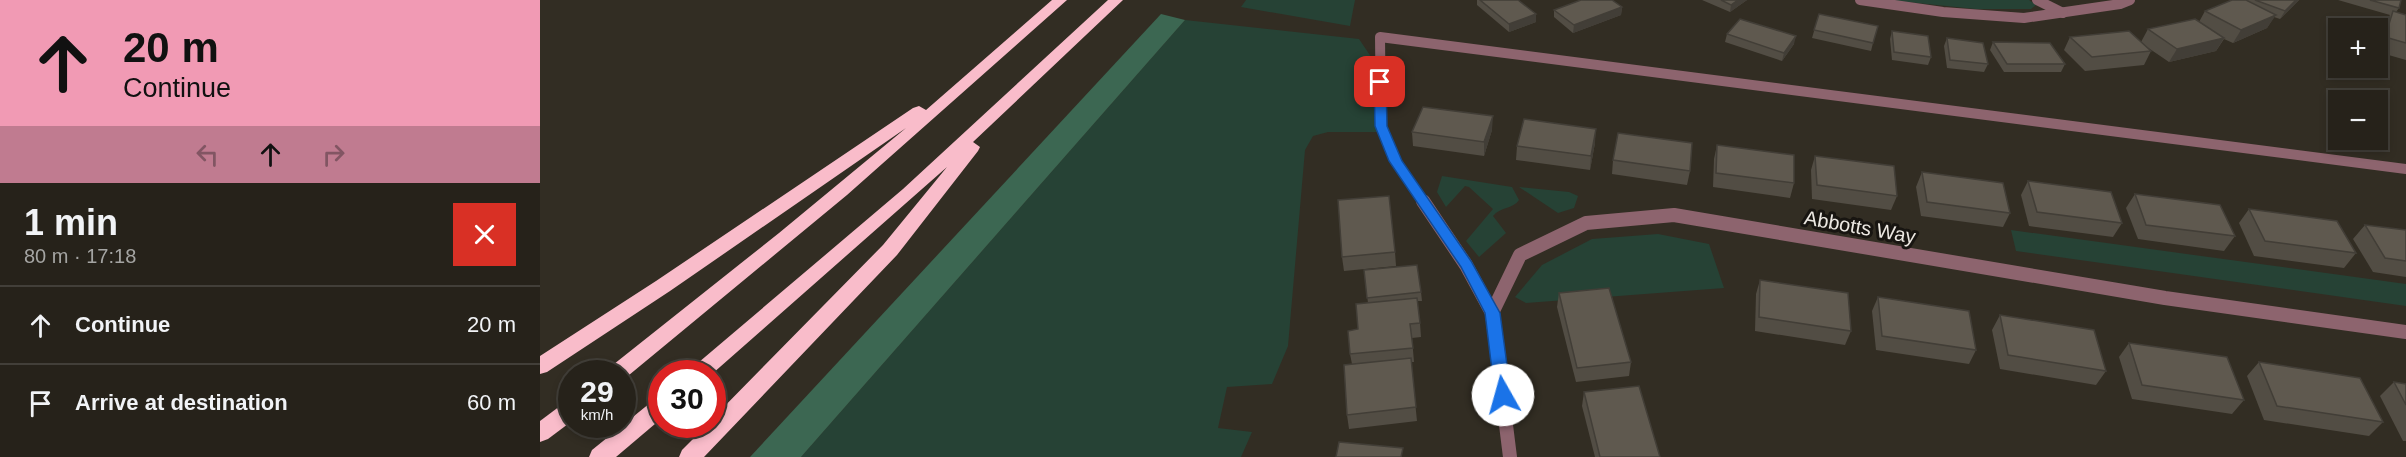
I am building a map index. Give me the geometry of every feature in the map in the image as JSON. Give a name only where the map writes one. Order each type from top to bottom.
[{"type":"highway","points":[[634,360],[728,285],[996,58],[1060,0]]},
{"type":"highway","points":[[715,360],[909,194],[1116,0]]},
{"type":"highway","points":[[540,366],[663,286],[996,58]]},
{"type":"highway","points":[[690,457],[890,250],[1006,104]]},
{"type":"highway","points":[[600,457],[648,417]]},
{"type":"highway","points":[[540,433],[558,420]]},
{"type":"street","points":[[1860,0],[1943,12],[2012,17],[2063,13],[2120,4],[2130,0]]},
{"type":"street","points":[[2037,0],[2063,13]]},
{"type":"street","points":[[1510,457],[1492,313],[1466,265],[1396,161],[1384,135],[1381,126],[1380,38],[2406,169]]},
{"type":"street","name":"Abbotts Way","points":[[1492,313],[1520,255],[1586,223],[1674,215],[2165,298],[2406,332]]},
{"type":"green space","points":[[1246,0],[1355,0],[1350,26],[1241,7]]},
{"type":"green space","points":[[1888,0],[2029,0],[2036,5],[2031,9],[1976,9]]},
{"type":"green space","points":[[1161,14],[1185,20],[801,457],[750,457]]},
{"type":"green space","points":[[1185,20],[1359,39],[1380,70],[1378,132],[1328,132],[1313,136],[1305,150],[1288,346],[1272,384],[1227,387],[1218,428],[1252,432],[1241,457],[801,457]]},
{"type":"green space","points":[[1442,176],[1512,187],[1519,200],[1493,216],[1506,233],[1479,257],[1466,241],[1493,209],[1465,186],[1446,207],[1437,192]]},
{"type":"green space","points":[[1519,187],[1569,192],[1578,196],[1574,208],[1558,213]]},
{"type":"green space","points":[[2011,230],[2406,284],[2406,306],[2016,251]]},
{"type":"green space","points":[[1658,234],[1709,244],[1724,288],[1526,303],[1515,297],[1542,265],[1592,239]]},
{"type":"building","points":[[1480,0],[1518,0],[1536,14],[1509,24]]},
{"type":"building","points":[[1581,0],[1612,0],[1622,7],[1574,25],[1554,10]]},
{"type":"building","points":[[1721,0],[1738,0],[1731,5]]},
{"type":"building","points":[[2232,0],[2246,0],[2276,15],[2241,30],[2205,11]]},
{"type":"building","points":[[2255,0],[2296,0],[2285,11]]},
{"type":"building","points":[[2370,0],[2401,0],[2399,8]]},
{"type":"building","points":[[2393,11],[2406,15],[2406,43],[2388,38],[2388,27]]},
{"type":"building","points":[[1819,14],[1878,26],[1873,43],[1814,30]]},
{"type":"building","points":[[1740,19],[1796,36],[1784,53],[1727,34]]},
{"type":"building","points":[[2195,19],[2224,38],[2177,49],[2148,29]]},
{"type":"building","points":[[1892,31],[1928,36],[1931,57],[1894,52]]},
{"type":"building","points":[[2129,31],[2151,51],[2092,57],[2070,37]]},
{"type":"building","points":[[1947,38],[1983,43],[1988,64],[1950,60]]},
{"type":"building","points":[[1993,42],[2050,43],[2065,64],[2007,64]]},
{"type":"building","points":[[1423,107],[1493,116],[1484,142],[1412,132]]},
{"type":"building","points":[[1524,119],[1596,129],[1591,156],[1517,146]]},
{"type":"building","points":[[1618,133],[1692,143],[1690,171],[1613,160]]},
{"type":"building","points":[[1717,145],[1794,155],[1794,183],[1716,173]]},
{"type":"building","points":[[1815,156],[1894,166],[1897,196],[1817,185]]},
{"type":"building","points":[[1922,172],[2003,183],[2010,213],[1927,202]]},
{"type":"building","points":[[2028,181],[2111,192],[2122,223],[2037,212]]},
{"type":"building","points":[[2135,194],[2220,205],[2235,236],[2146,225]]},
{"type":"building","points":[[1389,196],[1395,252],[1342,257],[1338,200]]},
{"type":"building","points":[[2249,209],[2337,221],[2356,253],[2265,241]]},
{"type":"building","points":[[2365,225],[2406,230],[2406,261],[2385,258]]},
{"type":"building","points":[[1417,265],[1421,292],[1367,298],[1364,270]]},
{"type":"building","points":[[1760,280],[1848,293],[1851,331],[1759,317]]},
{"type":"building","points":[[1609,288],[1631,362],[1577,368],[1559,293]]},
{"type":"building","points":[[1878,297],[1969,311],[1976,350],[1882,336]]},
{"type":"building","points":[[1417,298],[1420,323],[1410,324],[1413,348],[1350,354],[1348,331],[1358,329],[1356,304]]},
{"type":"building","points":[[2000,315],[2094,330],[2106,371],[2008,355]]},
{"type":"building","points":[[2129,343],[2227,357],[2244,400],[2142,385]]},
{"type":"building","points":[[1411,358],[1416,407],[1347,415],[1344,365]]},
{"type":"building","points":[[2259,362],[2360,378],[2383,422],[2277,406]]},
{"type":"building","points":[[2394,382],[2406,384],[2406,405]]},
{"type":"building","points":[[1639,386],[1660,457],[1600,457],[1584,392]]},
{"type":"building","points":[[1339,442],[1403,448],[1401,457],[1336,457]]},
{"type":"route","points":[[1380,82],[1381,126],[1396,161],[1466,265],[1492,313],[1503,395]]}]
